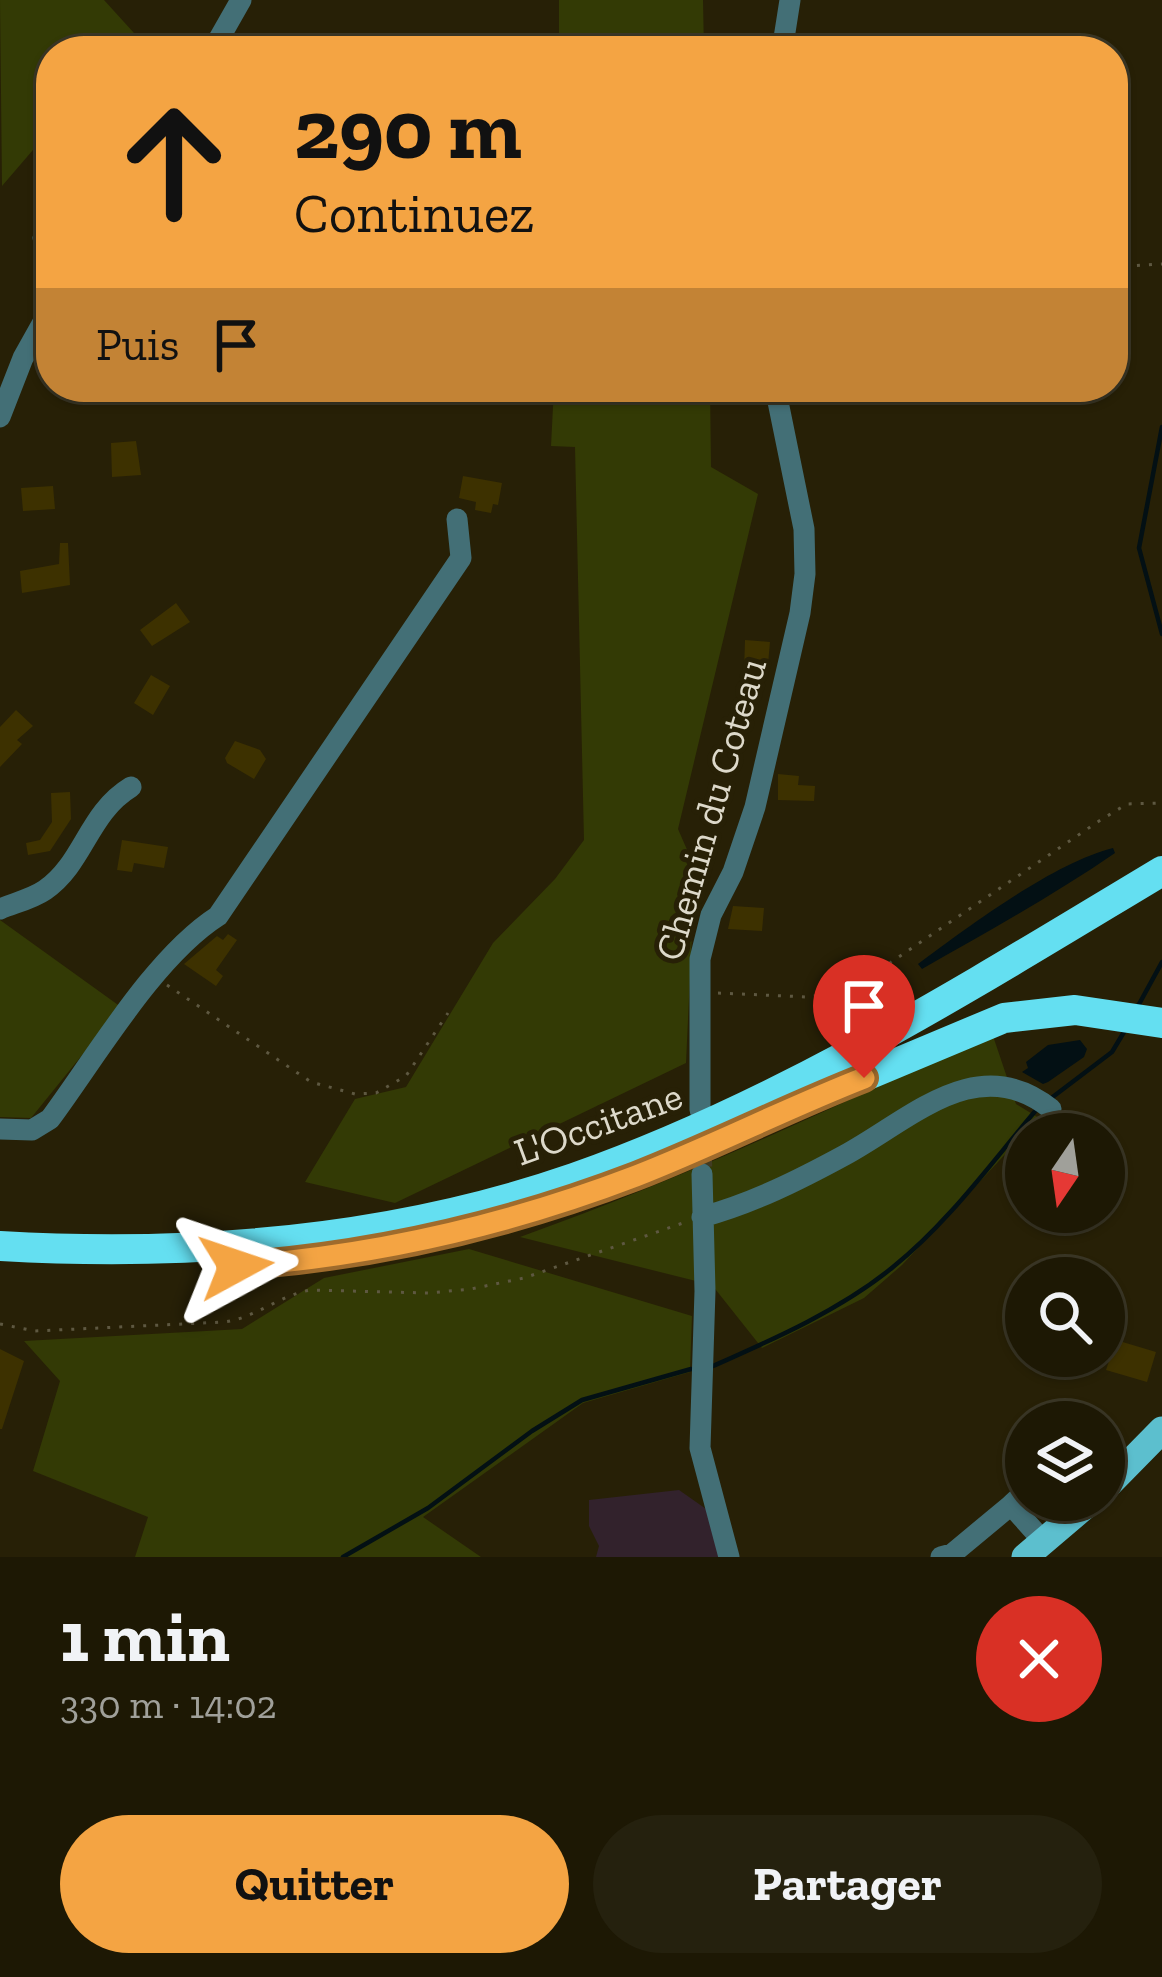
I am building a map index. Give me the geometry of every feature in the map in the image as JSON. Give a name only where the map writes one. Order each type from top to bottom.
[{"type":"highway","name":"L'Occitane","points":[[0,1246],[136,1251],[268,1244],[414,1221],[570,1179],[783,1090],[929,1010],[1162,871]]},
{"type":"highway","name":"L'Occitane","points":[[0,1266],[203,1268],[334,1256],[399,1244],[573,1198],[638,1175],[794,1106],[938,1028],[1162,894]]},
{"type":"highway","points":[[794,1106],[1004,1018],[1075,1010],[1162,1022]]},
{"type":"main road","points":[[1125,1468],[1162,1430]]},
{"type":"main road","points":[[1034,1549],[1067,1521]]},
{"type":"street","points":[[221,36],[241,0]]},
{"type":"street","points":[[784,36],[790,0]]},
{"type":"street","points":[[0,417],[36,335]]},
{"type":"street","name":"Chemin du Coteau","points":[[700,1110],[698,991],[703,945],[755,807],[800,613],[804,530],[778,402]]},
{"type":"street","points":[[0,1129],[32,1130],[50,1119],[155,977],[194,932],[218,916],[455,567],[462,549],[457,519]]},
{"type":"street","points":[[0,909],[43,892],[62,875],[109,801],[131,788]]},
{"type":"street","points":[[702,1217],[768,1194],[847,1154],[944,1095],[998,1086],[1032,1094],[1052,1109]]},
{"type":"street","points":[[702,1174],[705,1354],[700,1448],[729,1557]]},
{"type":"street","points":[[941,1557],[952,1554],[1005,1509]]},
{"type":"path","points":[[1128,266],[1162,263]]},
{"type":"path","points":[[698,991],[794,998],[850,990],[1099,820],[1127,804],[1162,803]]},
{"type":"path","points":[[155,977],[311,1082],[355,1094],[376,1093],[406,1076],[448,1013]]},
{"type":"path","points":[[0,1324],[35,1331],[224,1322],[311,1290],[449,1292],[524,1278],[702,1217]]},
{"type":"shaded area","points":[[1113,848],[1115,853],[1020,913],[922,969],[918,964],[1038,882]]},
{"type":"shaded area","points":[[1080,1040],[1087,1049],[1084,1057],[1048,1082],[1043,1084],[1022,1072],[1028,1068],[1026,1062],[1048,1045]]},
{"type":"shaded area","points":[[679,1490],[726,1523],[735,1557],[596,1557],[599,1546],[589,1526],[589,1500]]},
{"type":"green space","points":[[0,0],[104,0],[134,33],[132,36],[36,36],[36,146],[2,186]]},
{"type":"green space","points":[[559,0],[703,0],[704,36],[559,36]]},
{"type":"green space","points":[[553,402],[710,402],[711,467],[758,494],[678,829],[695,868],[686,1063],[395,1203],[305,1182],[355,1099],[406,1087],[493,943],[555,879],[584,840],[575,447],[551,446]]},
{"type":"green space","points":[[0,920],[121,1007],[31,1118],[0,1117]]},
{"type":"green space","points":[[992,1033],[1016,1104],[1031,1113],[1005,1113],[1005,1154],[902,1265],[864,1298],[762,1348],[712,1285],[520,1237],[581,1215],[817,1115]]},
{"type":"green space","points":[[469,1249],[692,1316],[690,1372],[583,1403],[423,1517],[481,1557],[135,1557],[148,1517],[33,1471],[60,1381],[24,1341],[242,1329],[324,1278]]},
{"type":"building","points":[[136,441],[141,475],[112,477],[111,443]]},
{"type":"building","points":[[463,476],[502,483],[498,505],[493,504],[491,513],[475,510],[476,502],[459,498]]},
{"type":"building","points":[[53,486],[55,509],[23,511],[21,488]]},
{"type":"building","points":[[60,543],[68,543],[70,585],[22,593],[20,571],[59,564]]},
{"type":"building","points":[[176,603],[190,622],[152,646],[140,630]]},
{"type":"building","points":[[745,640],[770,642],[767,675],[744,673]]},
{"type":"building","points":[[151,675],[170,686],[153,715],[134,703]]},
{"type":"building","points":[[16,710],[33,726],[17,740],[22,744],[0,767],[0,727]]},
{"type":"building","points":[[235,741],[260,750],[266,759],[254,779],[227,763]]},
{"type":"building","points":[[778,774],[799,776],[798,785],[815,786],[814,801],[778,800]]},
{"type":"building","points":[[70,792],[71,819],[50,851],[28,855],[26,843],[40,840],[52,822],[51,793]]},
{"type":"building","points":[[122,840],[168,847],[164,868],[134,863],[132,872],[117,870]]},
{"type":"building","points":[[733,906],[764,908],[762,931],[728,929]]},
{"type":"building","points":[[228,934],[237,940],[216,970],[223,976],[216,986],[184,964],[217,936],[223,940]]},
{"type":"building","points":[[1125,1343],[1156,1352],[1147,1382],[1125,1376]]},
{"type":"building","points":[[0,1349],[24,1361],[2,1429],[0,1429]]},
{"type":"waterway","points":[[1162,427],[1139,548],[1162,634]]},
{"type":"waterway","points":[[1138,1006],[1162,962]]},
{"type":"waterway","points":[[1050,1099],[1112,1052],[1124,1032]]},
{"type":"waterway","points":[[713,1366],[830,1310],[893,1267],[951,1212],[1037,1109]]},
{"type":"waterway","points":[[343,1557],[428,1508],[582,1400],[691,1369]]},
{"type":"tunnel","points":[[700,1115],[702,1174]]},
{"type":"route","points":[[236,1266],[334,1256],[508,1218],[638,1175],[864,1078]]}]
